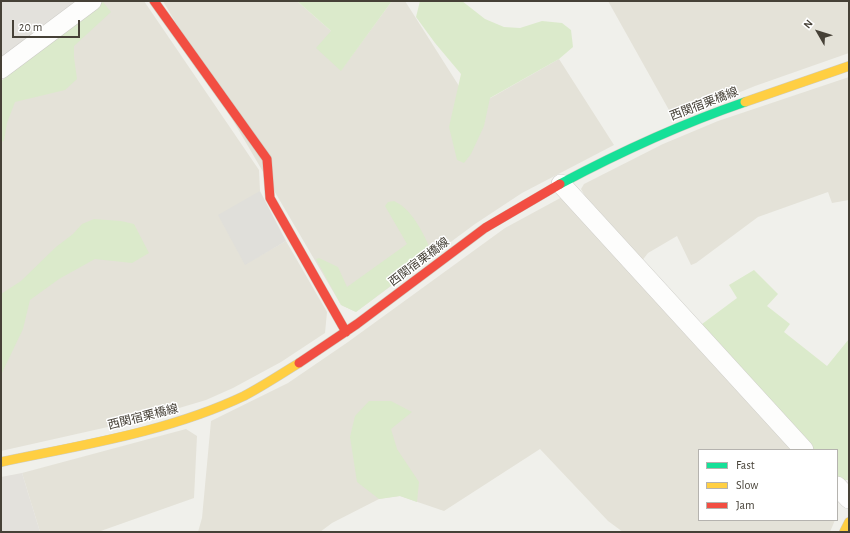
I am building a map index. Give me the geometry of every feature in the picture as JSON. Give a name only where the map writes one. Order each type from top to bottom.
[{"type":"main road","points":[[154,1],[267,159],[270,198],[346,332]]},
{"type":"main road","name":"西関宿栗橋線","points":[[1,462],[140,431],[197,415],[245,395],[298,364],[346,332],[426,270],[487,227],[560,184],[641,143],[689,123],[758,97],[849,66]]},
{"type":"main road","points":[[844,532],[849,522]]},
{"type":"street","points":[[1,69],[92,1]]},
{"type":"street","points":[[560,184],[803,449]]},
{"type":"street","points":[[838,487],[849,499]]},
{"type":"shaded area","points":[[1,1],[79,1],[1,60]]},
{"type":"shaded area","points":[[104,1],[144,1],[259,170],[260,191],[245,264],[286,241],[327,312],[325,333],[281,362],[233,388],[206,400],[139,420],[1,451],[1,81]]},
{"type":"shaded area","points":[[163,1],[297,1],[331,31],[341,70],[392,1],[405,1],[473,108],[559,59],[614,145],[522,193],[475,224],[356,312],[341,305]]},
{"type":"shaded area","points":[[608,1],[849,1],[849,53],[755,86],[674,119]]},
{"type":"shaded area","points":[[849,77],[849,200],[832,203],[828,192],[758,217],[696,263],[691,265],[677,236],[648,253],[641,262],[593,210],[581,189],[584,184],[663,144],[718,121]]},
{"type":"shaded area","points":[[260,191],[286,241],[245,265],[218,215]]},
{"type":"shaded area","points":[[564,196],[792,449],[698,449],[698,521],[835,521],[830,532],[623,532],[608,521],[540,449],[444,511],[400,496],[379,499],[332,523],[320,532],[198,532],[202,518],[211,421],[288,383],[348,342],[505,228]]},
{"type":"shaded area","points":[[186,429],[197,436],[194,498],[98,532],[40,532],[22,473]]},
{"type":"shaded area","points":[[22,473],[40,532],[1,532],[1,477]]},
{"type":"green space","points":[[297,1],[392,1],[341,71],[316,48],[331,31]]},
{"type":"green space","points":[[420,1],[462,1],[485,19],[504,27],[520,28],[542,21],[562,23],[571,30],[573,47],[559,59],[490,98],[484,126],[471,154],[464,163],[457,160],[449,127],[461,74],[416,17]]},
{"type":"green space","points":[[103,2],[111,12],[74,46],[77,79],[65,90],[15,102],[7,123],[4,141],[1,142],[1,81]]},
{"type":"green space","points":[[394,201],[401,205],[413,217],[433,254],[356,312],[341,305],[316,259],[319,258],[338,267],[347,287],[407,244],[385,206],[388,202]]},
{"type":"green space","points":[[94,219],[121,221],[134,224],[149,253],[132,263],[95,259],[59,279],[30,300],[23,329],[1,375],[1,294],[21,281],[82,224]]},
{"type":"green space","points":[[754,270],[778,294],[767,306],[790,324],[784,332],[827,366],[849,339],[849,480],[841,480],[838,477],[838,449],[812,449],[698,327],[737,298],[729,285]]},
{"type":"green space","points":[[369,401],[391,401],[412,412],[391,429],[397,449],[419,482],[417,502],[400,496],[379,499],[357,482],[350,437],[355,416]]},
{"type":"traffic: fast","points":[[560,184],[651,139],[745,102]]},
{"type":"traffic: slow","points":[[745,102],[849,66]]},
{"type":"traffic: slow","points":[[1,462],[124,436],[185,419],[244,396],[299,363]]},
{"type":"traffic: slow","points":[[844,532],[849,522]]},
{"type":"traffic: jam","points":[[154,1],[267,159],[270,198],[346,332]]},
{"type":"traffic: jam","points":[[299,363],[357,324],[485,228],[560,184]]}]
